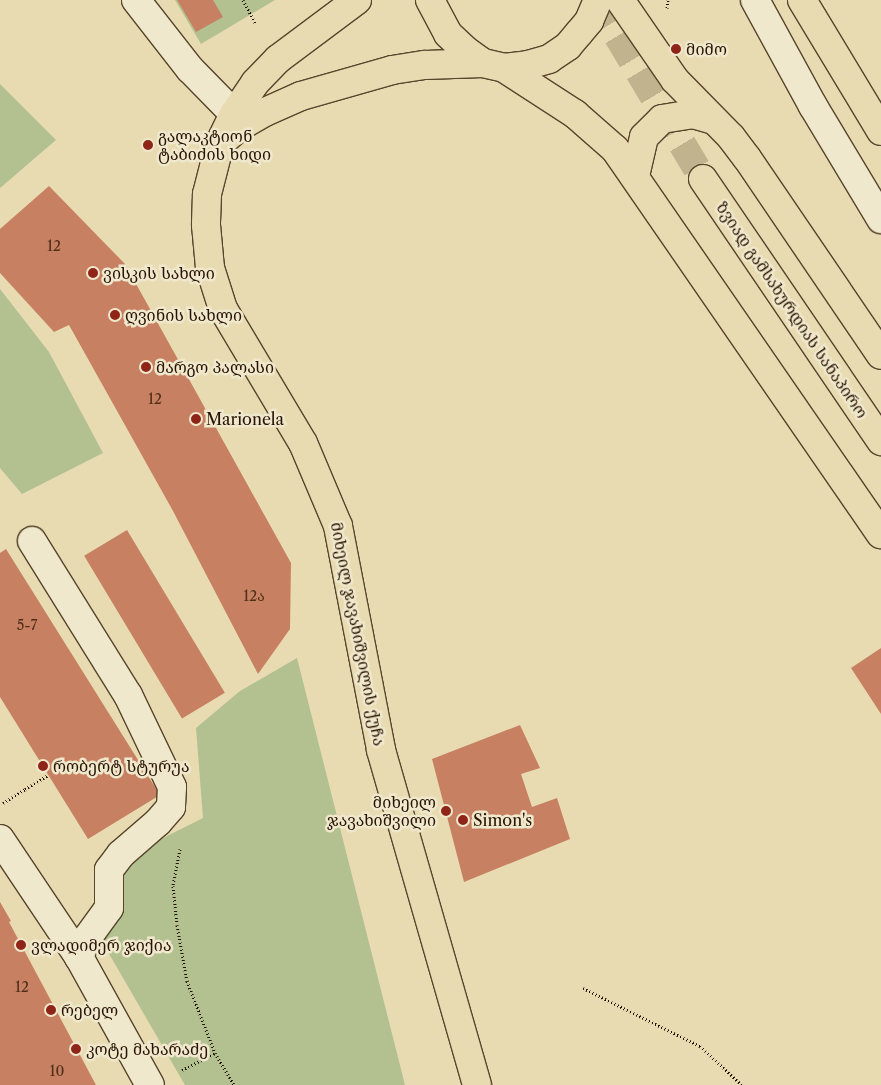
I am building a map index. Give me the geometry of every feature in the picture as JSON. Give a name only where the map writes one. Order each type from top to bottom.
[{"type":"main road","name":"მიხეილ ჯავახიშვილის ქუჩა","points":[[357,0],[331,22],[278,59],[255,83],[234,114],[220,143],[207,194],[206,225],[211,275],[222,309],[303,443],[338,526],[349,572],[381,750],[477,1085]]},
{"type":"main road","points":[[430,0],[448,34],[465,50],[575,114],[615,149],[881,534]]},
{"type":"main road","points":[[220,143],[248,122],[301,96],[392,70],[425,65],[528,65],[549,60],[568,46],[589,21],[598,0]]},
{"type":"main road","points":[[620,0],[675,80],[730,137],[747,158],[881,355]]},
{"type":"main road","points":[[802,0],[881,131]]},
{"type":"main road","points":[[635,176],[644,137],[662,118],[693,114],[711,119]]},
{"type":"main road","name":"ზვიად გამსახურდიას სანაპირო","points":[[703,180],[881,441]]},
{"type":"street","points":[[136,0],[190,69],[234,114]]},
{"type":"street","points":[[755,0],[813,106],[881,219]]},
{"type":"street","points":[[32,541],[128,695],[172,788],[171,807],[158,822],[120,854],[109,870],[108,908],[87,938],[79,957]]},
{"type":"street","points":[[0,839],[79,957],[150,1085]]},
{"type":"path","points":[[244,0],[256,24]]},
{"type":"path","points":[[3,803],[48,775]]},
{"type":"path","points":[[171,807],[186,823],[174,886],[177,925],[187,981],[215,1053],[234,1085]]},
{"type":"path","points":[[583,988],[700,1046],[742,1085]]},
{"type":"path","points":[[176,1074],[215,1053]]},
{"type":"green space","points":[[175,0],[275,0],[201,44]]},
{"type":"green space","points":[[0,84],[56,140],[0,188]]},
{"type":"green space","points":[[0,289],[49,352],[103,453],[22,494],[0,468]]},
{"type":"green space","points":[[297,658],[405,1085],[185,1085],[97,933],[125,857],[203,818],[196,728],[240,691]]},
{"type":"building","points":[[177,0],[213,0],[223,17],[196,32]]},
{"type":"building","points":[[49,186],[125,264],[291,563],[290,629],[258,674],[173,511],[69,325],[54,332],[0,273],[0,229]]},
{"type":"building","points":[[127,530],[225,693],[182,719],[84,556]]},
{"type":"building","points":[[6,549],[160,795],[88,839],[0,697],[0,553]]},
{"type":"building","points":[[881,648],[881,714],[851,668]]},
{"type":"building","points":[[520,725],[540,768],[521,774],[532,807],[557,798],[570,839],[464,882],[432,759]]},
{"type":"building","points":[[0,902],[11,921],[9,922],[96,1085],[0,1085]]},
{"type":"tunnel","points":[[596,0],[703,179]]},
{"type":"place","name":"მიმო","points":[[676,49]]},
{"type":"place","name":"გალაკტიონ ტაბიძის ხიდი","points":[[148,145]]},
{"type":"place","name":"ვისკის სახლი","points":[[93,273]]},
{"type":"place","name":"ღვინის სახლი","points":[[115,315]]},
{"type":"place","name":"მარგო პალასი","points":[[146,367]]},
{"type":"place","name":"Marionela","points":[[196,419]]},
{"type":"place","name":"რობერტ სტურუა","points":[[43,766]]},
{"type":"place","name":"მიხეილ ჯავახიშვილი","points":[[446,811]]},
{"type":"place","name":"Simon's","points":[[463,820]]},
{"type":"place","name":"ვლადიმერ ჯიქია","points":[[21,945]]},
{"type":"place","name":"რებელ","points":[[51,1010]]},
{"type":"place","name":"კოტე მახარაძე","points":[[76,1049]]}]
